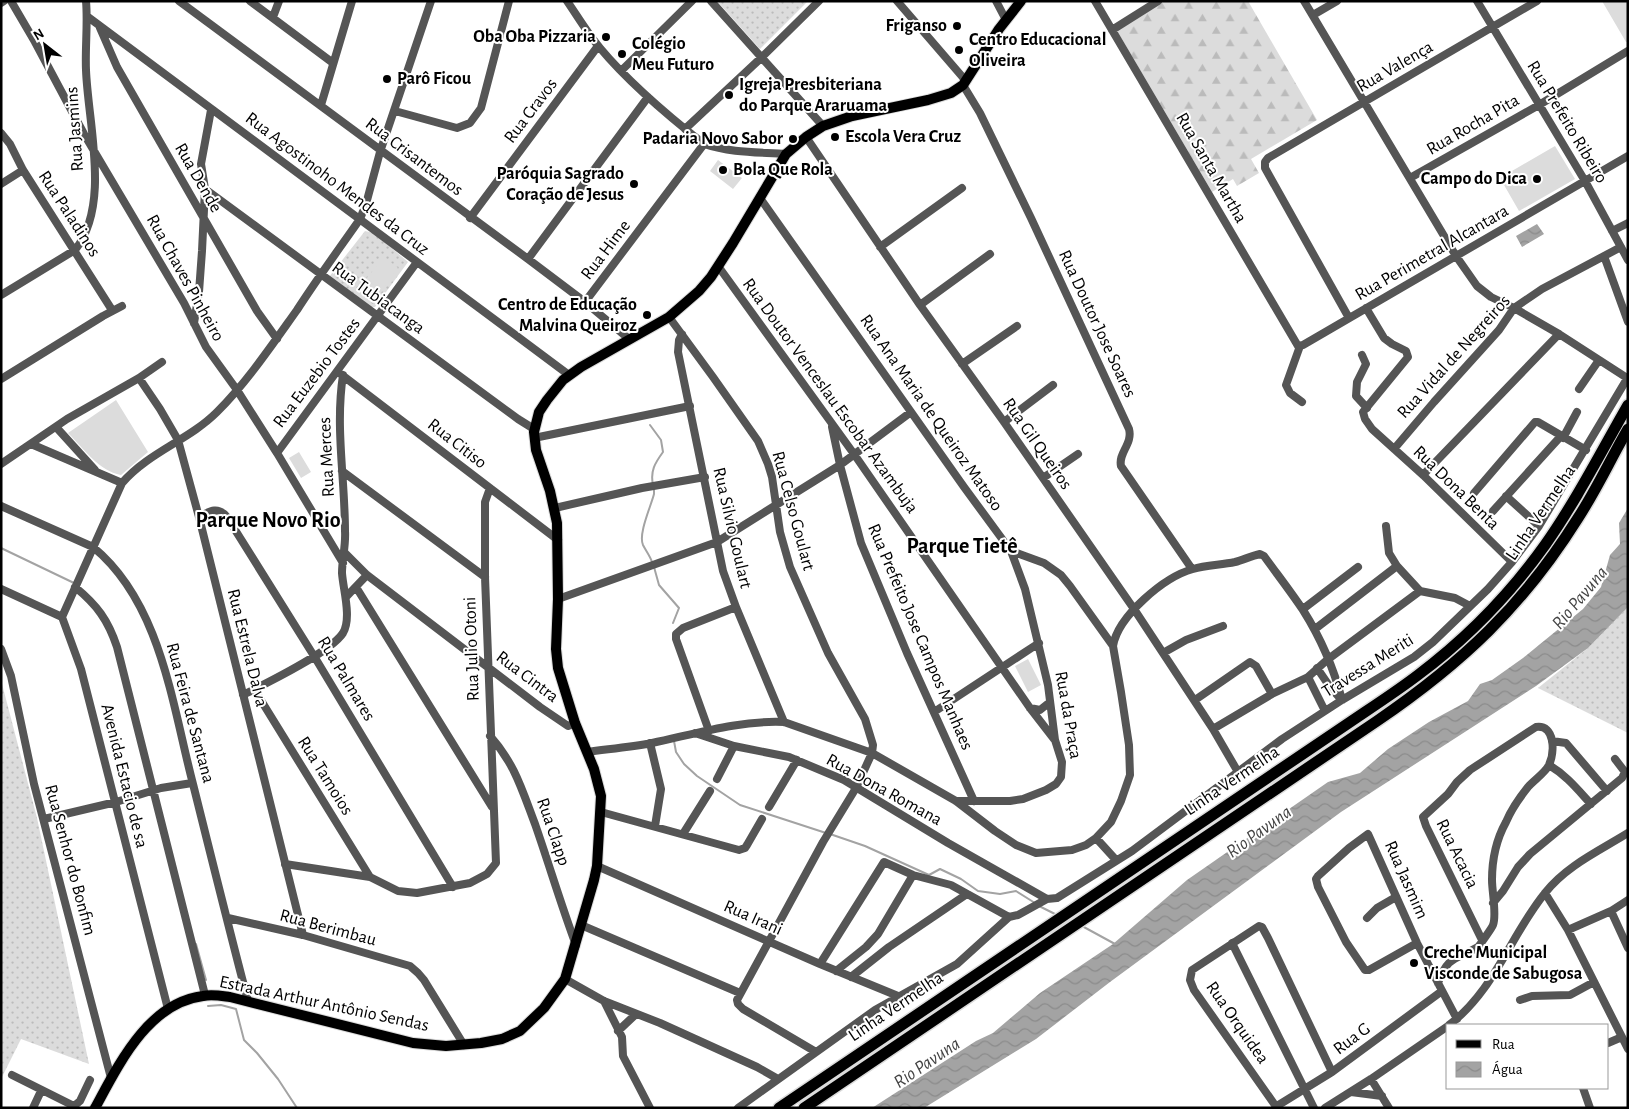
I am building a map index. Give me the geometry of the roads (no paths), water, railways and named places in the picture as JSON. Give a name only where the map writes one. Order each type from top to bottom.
[{"type":"highway","name":"Linha Vermelha","points":[[779,1108],[1418,676],[1451,648],[1499,601],[1544,546],[1575,498],[1628,405]]},
{"type":"highway","name":"Linha Vermelha","points":[[804,1108],[1410,699],[1469,651],[1510,610],[1552,558],[1579,517],[1628,428]]},
{"type":"main road","points":[[534,433],[539,412],[555,389],[569,376],[581,367],[669,317],[699,291],[718,266],[786,154],[823,126],[852,116],[951,93],[964,83],[1006,20],[1019,4]]},
{"type":"main road","name":"Estrada Arthur Antônio Sendas","points":[[95,1108],[111,1078],[140,1036],[168,1008],[191,998],[205,995],[230,997],[413,1043],[446,1046],[502,1039],[520,1031],[535,1018],[565,979],[589,901],[597,866],[601,796],[598,782],[575,723],[558,668],[556,649],[558,540],[555,508],[540,463],[534,433]]},
{"type":"street","name":"Rua Chaves Pinheiro","points":[[11,1],[36,42],[95,152],[184,304],[206,347],[237,390],[277,453],[343,563]]},
{"type":"street","name":"Rua Jasmins","points":[[74,250],[82,240],[88,227],[93,196],[95,152],[86,70],[88,17],[86,1]]},
{"type":"street","name":"Rua Crisantemos","points":[[179,1],[321,105],[380,152],[528,259],[630,339]]},
{"type":"street","points":[[250,1],[333,64]]},
{"type":"street","points":[[273,17],[279,1]]},
{"type":"street","points":[[321,105],[352,1]]},
{"type":"street","points":[[1,599],[5,591],[62,617],[122,483],[140,465],[204,424],[237,390],[276,339],[360,219],[380,152],[431,1]]},
{"type":"street","points":[[395,111],[457,128],[470,124],[481,108],[509,1]]},
{"type":"street","points":[[567,1],[598,46],[648,97],[704,144],[715,148],[744,152],[786,154]]},
{"type":"street","points":[[621,70],[692,1]]},
{"type":"street","points":[[711,1],[823,126]]},
{"type":"street","points":[[685,129],[761,58],[818,1]]},
{"type":"street","name":"Rua Doutor Jose Soares","points":[[897,1],[964,83],[980,113],[1129,430],[1130,440],[1120,460],[1121,466],[1192,569]]},
{"type":"street","points":[[996,1],[1006,20]]},
{"type":"street","name":"Rua Santa Martha","points":[[1095,1],[1297,345],[1302,346]]},
{"type":"street","points":[[1112,30],[1158,1]]},
{"type":"street","points":[[1304,1],[1471,279],[1483,292],[1559,334],[1628,378]]},
{"type":"street","points":[[1313,16],[1337,1]]},
{"type":"street","name":"Rua Prefeito Ribeiro","points":[[1477,1],[1585,181],[1628,260]]},
{"type":"street","name":"Rua Valença","points":[[1348,318],[1265,168],[1264,162],[1537,1]]},
{"type":"street","name":"Rua Agostinoho Mendes da Cruz","points":[[88,17],[100,28],[360,219],[569,376]]},
{"type":"street","name":"Rua Dende","points":[[100,28],[117,67],[257,311],[276,339]]},
{"type":"street","name":"Rua Cravos","points":[[470,218],[598,46]]},
{"type":"street","name":"Rua Rocha Pita","points":[[1410,178],[1539,105],[1628,51]]},
{"type":"street","points":[[528,259],[648,97]]},
{"type":"street","points":[[194,323],[203,244],[205,189],[202,164],[212,110]]},
{"type":"street","name":"Rua Paladinos","points":[[1,133],[10,144],[23,170],[112,310]]},
{"type":"street","name":"Rua Gil Queiros","points":[[806,137],[920,305],[1134,609],[1213,729],[1238,772]]},
{"type":"street","name":"Rua Hime","points":[[585,302],[704,144]]},
{"type":"street","name":"Rua Perimetral Alcantara","points":[[1302,346],[1628,156]]},
{"type":"street","points":[[1,184],[23,170]]},
{"type":"street","points":[[880,247],[962,188]]},
{"type":"street","name":"Rua Tubiacanga","points":[[205,189],[518,419],[534,433]]},
{"type":"street","name":"Rua Ana Maria de Queiroz Matoso","points":[[760,198],[964,487],[1012,551]]},
{"type":"street","points":[[1612,231],[1628,223]]},
{"type":"street","points":[[203,244],[217,240]]},
{"type":"street","name":"Rua Vidal de Negreiros","points":[[1394,449],[1499,330],[1514,308],[1542,289],[1620,247]]},
{"type":"street","points":[[1,295],[74,250]]},
{"type":"street","points":[[920,305],[990,254]]},
{"type":"street","points":[[1604,256],[1628,322]]},
{"type":"street","name":"Rua Euzebio Tostes","points":[[277,453],[340,374],[378,316],[417,262]]},
{"type":"street","name":"Rua Doutor Venceslau Escobar Azambuja","points":[[718,266],[854,454],[1030,708],[1055,740]]},
{"type":"street","points":[[184,304],[198,298]]},
{"type":"street","points":[[1,379],[112,310],[122,306]]},
{"type":"street","points":[[1365,410],[1408,357],[1406,351],[1384,338],[1366,308]]},
{"type":"street","name":"Rua Celso Goulart","points":[[669,317],[758,442],[768,464],[780,532],[790,567],[828,653],[864,720],[874,744],[872,753]]},
{"type":"street","points":[[962,364],[1017,326]]},
{"type":"street","name":"Rua Silvio Goulart","points":[[682,334],[679,340],[678,352],[727,583],[784,722]]},
{"type":"street","points":[[1423,475],[1559,334]]},
{"type":"street","points":[[1302,346],[1286,385],[1290,393],[1302,402]]},
{"type":"street","name":"Rua Dona Benta","points":[[1362,355],[1366,364],[1357,382],[1356,396],[1365,410],[1365,419],[1372,429],[1423,475],[1512,562]]},
{"type":"street","points":[[1579,389],[1599,360]]},
{"type":"street","points":[[1,464],[56,427],[140,378],[162,362]]},
{"type":"street","name":"Rua Merces","points":[[243,695],[314,656],[342,635],[345,629],[346,597],[342,572],[345,553],[340,374]]},
{"type":"street","name":"Rua Citiso","points":[[340,374],[558,540]]},
{"type":"street","name":"Rua Estrela Dalva","points":[[140,378],[178,440],[199,517],[303,935]]},
{"type":"street","name":"Travessa Meriti","points":[[1009,917],[1018,915],[1044,900],[1063,896],[1132,851],[1282,739],[1414,657],[1433,642],[1488,589],[1512,562],[1539,526],[1628,378]]},
{"type":"street","points":[[1004,422],[1053,385]]},
{"type":"street","points":[[534,433],[690,406]]},
{"type":"street","points":[[558,599],[717,542],[840,465],[911,412]]},
{"type":"street","points":[[1493,511],[1562,437],[1578,412]]},
{"type":"street","points":[[1474,493],[1534,423],[1538,422],[1586,450]]},
{"type":"street","name":"Rua Prefeito Jose Campos Manhaes","points":[[832,424],[853,518],[869,563],[907,653],[974,801]]},
{"type":"street","points":[[56,427],[96,471]]},
{"type":"street","points":[[31,444],[122,483]]},
{"type":"street","points":[[1043,478],[1078,454]]},
{"type":"street","points":[[342,471],[485,577]]},
{"type":"street","points":[[555,508],[642,488],[705,477]]},
{"type":"street","name":"Rua Julio Otoni","points":[[453,887],[480,878],[492,870],[496,863],[485,577],[485,502],[490,488]]},
{"type":"street","points":[[1506,496],[1539,526]]},
{"type":"street","name":"Rua Feira de Santana","points":[[1,506],[94,547],[121,574],[148,621],[166,679],[248,1001]]},
{"type":"street","name":"Rua Palmares","points":[[199,517],[213,510],[218,510],[225,514],[262,569],[453,887]]},
{"type":"street","points":[[1386,526],[1388,553],[1420,591],[1455,598],[1470,606]]},
{"type":"street","points":[[587,752],[650,743],[733,726],[784,722],[872,753],[956,801],[1016,845],[1036,853],[1072,850],[1086,844],[1096,838],[1111,822],[1130,775],[1129,745],[1122,692],[1113,646],[1061,575],[1044,563],[1012,551]]},
{"type":"street","name":"Rua da Praça","points":[[956,801],[1010,801],[1024,799],[1056,784],[1063,770],[1055,740],[1048,685],[1039,643],[1025,589],[1012,551]]},
{"type":"street","name":"Rua Cintra","points":[[345,553],[367,575],[557,718],[568,726],[575,723]]},
{"type":"street","points":[[1113,646],[1120,626],[1151,593],[1192,569],[1230,563],[1258,554],[1264,556],[1303,609],[1314,629],[1342,700]]},
{"type":"street","points":[[1314,629],[1397,566]]},
{"type":"street","points":[[1303,609],[1358,567]]},
{"type":"street","points":[[346,597],[367,575]]},
{"type":"street","points":[[75,587],[98,609],[113,635],[205,995]]},
{"type":"street","points":[[356,587],[493,809]]},
{"type":"street","points":[[1213,729],[1272,694],[1308,677],[1327,660],[1420,591]]},
{"type":"street","points":[[709,731],[676,639],[676,634],[679,630],[736,607]]},
{"type":"street","name":"Avenida Estacio de sa","points":[[62,617],[81,669],[168,1008]]},
{"type":"street","points":[[1162,653],[1186,640],[1223,626]]},
{"type":"street","points":[[934,712],[1039,643]]},
{"type":"street","name":"Rua Senhor do Bonfim","points":[[1,649],[11,676],[34,784],[111,1078]]},
{"type":"street","points":[[1194,700],[1250,662],[1256,666],[1272,694]]},
{"type":"street","points":[[1318,668],[1330,687],[1342,700]]},
{"type":"street","points":[[1308,677],[1325,711]]},
{"type":"street","name":"Rua Tamoios","points":[[254,690],[370,878]]},
{"type":"street","points":[[1030,708],[1040,710],[1048,706],[1050,702]]},
{"type":"street","points":[[717,779],[732,745],[728,732],[733,726]]},
{"type":"street","name":"Rua Acacia","points":[[1482,940],[1423,817],[1470,770],[1536,727],[1544,727],[1548,730],[1552,741]]},
{"type":"street","name":"Rua Dona Romana","points":[[695,733],[732,745],[783,755],[856,788],[1044,900]]},
{"type":"street","name":"Rua Clapp","points":[[490,736],[505,753],[513,768],[576,945]]},
{"type":"street","points":[[1440,987],[1442,973],[1448,964],[1460,954],[1478,946],[1492,928],[1495,920],[1492,878],[1494,854],[1499,837],[1507,820],[1528,787],[1549,765],[1552,741],[1566,743],[1607,791]]},
{"type":"street","points":[[650,743],[661,789],[655,826]]},
{"type":"street","points":[[816,1052],[744,1009],[738,1004],[737,1000],[823,842],[856,788],[872,753]]},
{"type":"street","points":[[1493,903],[1518,867],[1530,854],[1625,775],[1624,769],[1615,759]]},
{"type":"street","points":[[769,807],[797,760]]},
{"type":"street","points":[[1549,765],[1559,771],[1591,804]]},
{"type":"street","points":[[44,819],[116,802],[153,790],[192,783]]},
{"type":"street","points":[[682,834],[710,791]]},
{"type":"street","points":[[601,812],[742,850],[762,819]]},
{"type":"street","points":[[1451,1024],[1489,983],[1545,893],[1558,879],[1574,866],[1628,833]]},
{"type":"street","name":"Rua Jasmim","points":[[1418,943],[1369,970],[1365,970],[1346,942],[1318,887],[1316,879],[1320,873],[1348,848],[1368,834],[1418,943],[1457,1019]]},
{"type":"street","points":[[1096,838],[1116,860]]},
{"type":"street","points":[[738,1108],[898,996],[957,964],[1009,917],[951,885],[913,875],[884,862],[820,964]]},
{"type":"street","points":[[285,864],[370,878],[398,891],[407,893],[417,894],[453,887]]},
{"type":"street","name":"Rua Irani","points":[[597,866],[836,971],[898,996]]},
{"type":"street","points":[[836,971],[866,947],[878,934],[913,875]]},
{"type":"street","points":[[1545,893],[1568,930],[1628,1049]]},
{"type":"street","points":[[851,977],[889,947],[967,894]]},
{"type":"street","points":[[1367,918],[1377,908],[1396,897]]},
{"type":"street","points":[[1568,930],[1611,911],[1628,900]]},
{"type":"street","points":[[1611,911],[1628,948]]},
{"type":"street","name":"Rua Berimbau","points":[[228,918],[303,935],[405,964],[418,972],[464,1045]]},
{"type":"street","points":[[581,925],[740,994]]},
{"type":"street","name":"Rua Orquidea","points":[[1277,1107],[1194,990],[1190,980],[1192,970],[1258,926],[1262,927],[1268,938],[1332,1072]]},
{"type":"street","points":[[1232,943],[1314,1108]]},
{"type":"street","points":[[565,979],[604,1001],[757,1067],[778,1080]]},
{"type":"street","points":[[1520,1000],[1532,996],[1570,995],[1594,982]]},
{"type":"street","name":"Rua G","points":[[1277,1107],[1332,1072],[1440,987]]},
{"type":"street","points":[[604,1001],[622,1040],[624,1056],[650,1108]]},
{"type":"street","points":[[618,1031],[636,1014]]},
{"type":"street","points":[[1325,1108],[1446,1027]]},
{"type":"street","points":[[1609,1043],[1622,1037]]},
{"type":"street","points":[[12,1076],[74,1106],[80,1101],[90,1080]]},
{"type":"street","points":[[1371,1079],[1389,1108]]},
{"type":"street","points":[[1583,1089],[1590,1108]]},
{"type":"street","points":[[33,1108],[41,1091]]},
{"type":"street","points":[[1351,1092],[1382,1096]]},
{"type":"water","points":[[1537,224],[1544,234],[1522,247],[1516,236]]},
{"type":"water","name":"Rio Pavuna","points":[[1628,508],[1628,607],[1588,648],[1536,686],[1341,812],[1110,982],[1036,1039],[924,1108],[872,1108],[976,1041],[993,1033],[1040,993],[1113,944],[1187,880],[1328,782],[1360,773],[1388,749],[1429,722],[1468,701],[1480,684],[1492,680],[1523,658],[1583,609],[1601,587],[1610,555],[1620,544],[1619,523]]},
{"type":"waterway","points":[[650,425],[661,440],[663,452],[654,467],[652,475],[653,485]]},
{"type":"waterway","points":[[652,562],[643,545],[642,534],[654,490]]},
{"type":"waterway","points":[[1,548],[74,583]]},
{"type":"waterway","points":[[654,567],[659,585],[679,608],[673,623]]},
{"type":"waterway","points":[[674,741],[676,752],[684,764],[697,776],[740,805],[826,833]]},
{"type":"waterway","points":[[830,834],[865,846],[929,875],[940,869],[961,879],[978,891],[1000,894],[1016,891],[1035,903]]},
{"type":"waterway","points":[[1039,906],[1057,915]]},
{"type":"waterway","points":[[1082,926],[1115,944]]},
{"type":"waterway","points":[[196,944],[206,980]]},
{"type":"waterway","points":[[208,1006],[221,1005],[236,1009],[244,1040],[278,1079],[297,1108]]},
{"type":"place","name":"Friganso","points":[[957,26]]},
{"type":"place","name":"Oba Oba Pizzaria","points":[[606,37]]},
{"type":"place","name":"Centro Educacional Oliveira","points":[[959,50]]},
{"type":"place","name":"Colégio Meu Futuro","points":[[622,54]]},
{"type":"place","name":"Parô Ficou","points":[[387,79]]},
{"type":"place","name":"Igreja Presbiteriana do Parque Araruama","points":[[729,95]]},
{"type":"place","name":"Escola Vera Cruz","points":[[835,137]]},
{"type":"place","name":"Padaria Novo Sabor","points":[[793,139]]},
{"type":"place","name":"Bola Que Rola","points":[[723,170]]},
{"type":"place","name":"Campo do Dica","points":[[1537,179]]},
{"type":"place","name":"Paróquia Sagrado Coração de Jesus","points":[[634,184]]},
{"type":"place","name":"Centro de Educação Malvina Queiroz","points":[[647,315]]},
{"type":"place","name":"Creche Municipal Visconde de Sabugosa","points":[[1414,963]]},
{"type":"district","name":"Parque Novo Rio","points":[[268,520]]},
{"type":"district","name":"Parque Tietê","points":[[962,546]]}]
